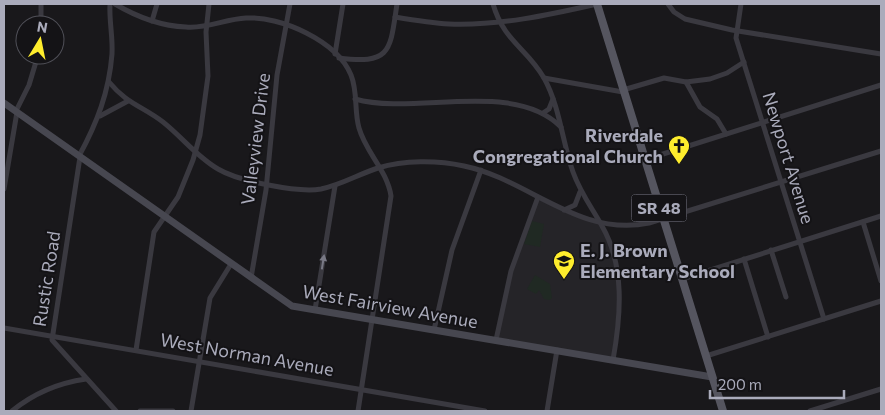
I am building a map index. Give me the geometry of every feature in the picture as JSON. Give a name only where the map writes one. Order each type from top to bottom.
[{"type":"main road","name":"SR 48","points":[[597,4],[723,411]]},
{"type":"street","name":"Rustic Road","points":[[110,4],[112,53],[109,82],[100,116],[79,156],[52,336],[54,343],[116,411]]},
{"type":"street","points":[[114,4],[152,21],[186,27],[206,27],[246,18],[286,24],[318,40],[337,56],[353,78],[357,120],[361,136],[388,182],[391,204],[358,411]]},
{"type":"street","points":[[152,21],[157,4]]},
{"type":"street","points":[[136,350],[153,234],[183,185],[196,151],[206,102],[208,76],[206,27],[209,4]]},
{"type":"street","name":"Valleyview Drive","points":[[251,278],[266,183],[273,108],[290,4]]},
{"type":"street","points":[[337,56],[344,4]]},
{"type":"street","points":[[337,56],[368,61],[381,56],[391,42],[397,4]]},
{"type":"street","points":[[493,4],[500,22],[512,41],[534,63],[544,78],[561,127],[572,169],[581,192],[599,222],[613,255],[619,287],[619,312],[613,360]]},
{"type":"street","points":[[395,17],[449,24],[500,22],[597,4]]},
{"type":"street","points":[[668,4],[674,12],[685,19],[737,30],[881,54]]},
{"type":"street","name":"Newport Avenue","points":[[741,4],[736,38],[824,319]]},
{"type":"street","points":[[544,78],[623,91],[664,78],[686,82],[719,76],[744,62]]},
{"type":"street","points":[[4,189],[16,111],[29,85],[35,65]]},
{"type":"street","points":[[109,82],[128,102],[161,121],[217,169],[228,174],[302,190],[335,186],[380,168],[427,162],[451,164],[481,170],[506,179],[564,210],[599,222],[630,226],[663,219],[881,151]]},
{"type":"street","points":[[686,82],[700,107],[717,119],[726,134]]},
{"type":"street","points":[[644,160],[881,85]]},
{"type":"street","points":[[355,99],[391,104],[486,102],[543,112],[561,127]]},
{"type":"street","points":[[543,112],[549,109],[552,99]]},
{"type":"street","points":[[100,116],[109,109],[128,102]]},
{"type":"street","name":"West Fairview Avenue","points":[[4,103],[288,304],[373,320],[712,376]]},
{"type":"street","points":[[434,330],[452,250],[481,170]]},
{"type":"street","points":[[315,310],[335,186]]},
{"type":"street","points":[[564,210],[575,205],[581,192]]},
{"type":"street","points":[[496,340],[511,271],[538,197]]},
{"type":"street","points":[[682,279],[881,216]]},
{"type":"street","points":[[863,222],[881,281]]},
{"type":"street","points":[[771,250],[786,297]]},
{"type":"street","points":[[744,259],[768,337]]},
{"type":"street","points":[[191,411],[210,298],[231,264]]},
{"type":"street","points":[[706,356],[881,303]]},
{"type":"street","name":"West Norman Avenue","points":[[4,328],[485,411]]},
{"type":"street","points":[[547,411],[557,350]]},
{"type":"street","points":[[12,411],[30,398],[51,387],[86,379]]},
{"type":"street","points":[[810,411],[881,389]]},
{"type":"street","points":[[140,411],[173,411]]},
{"type":"shaded area","name":"E. J. Brown Elementary School","points":[[538,197],[599,222],[610,244],[619,287],[613,360],[496,340],[504,296]]},
{"type":"shaded area","points":[[532,221],[544,224],[540,247],[524,244]]},
{"type":"shaded area","points":[[535,275],[550,284],[552,298],[550,300],[544,299],[539,290],[536,294],[527,289]]},
{"type":"place","name":"Riverdale Congregational Church","points":[[679,165]]},
{"type":"place","name":"E. J. Brown Elementary School","points":[[564,280]]}]
